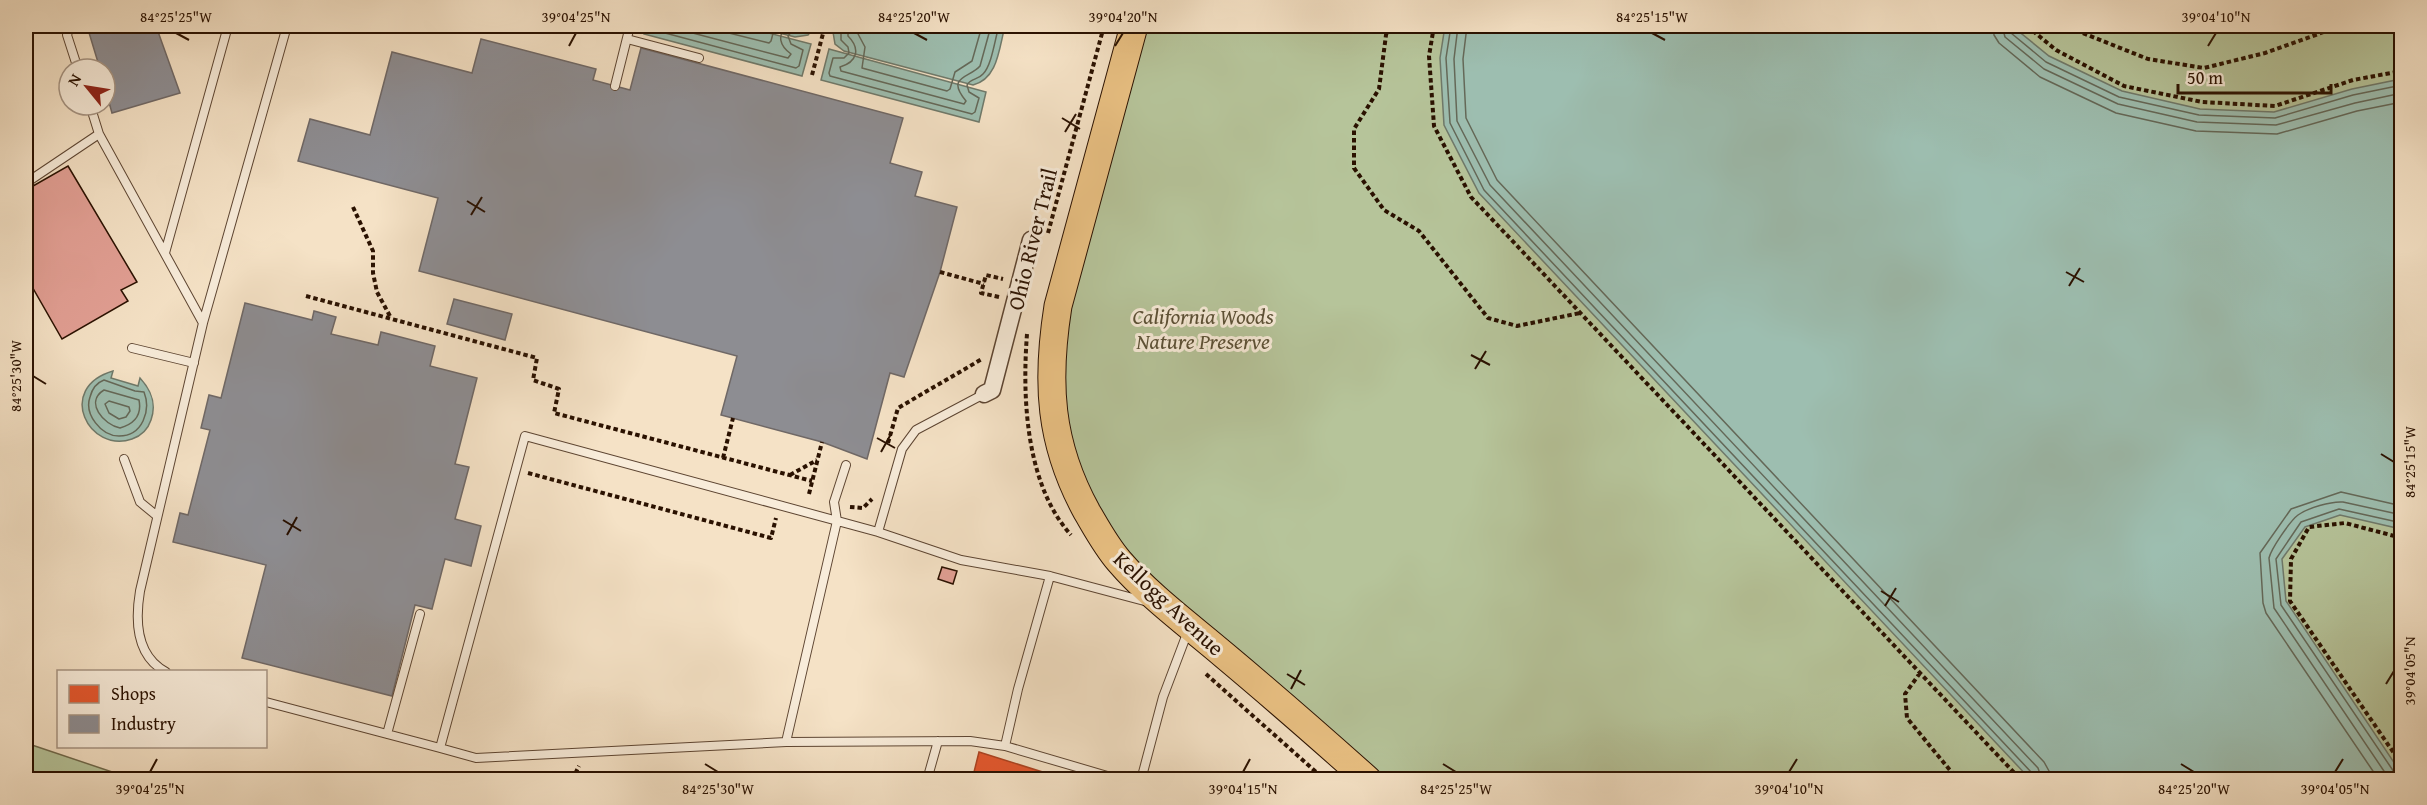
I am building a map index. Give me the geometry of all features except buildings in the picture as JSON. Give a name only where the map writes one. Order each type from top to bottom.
[{"type":"main road","name":"Kellogg Avenue","points":[[1134,26],[1058,306],[1052,344],[1050,382],[1053,421],[1060,450],[1073,487],[1102,538],[1120,562],[1169,608],[1185,638],[1368,780]]},
{"type":"street","points":[[984,394],[992,390],[1020,283],[1039,239]]},
{"type":"lane","points":[[70,26],[68,35],[74,57]]},
{"type":"lane","points":[[165,253],[228,26]]},
{"type":"lane","points":[[163,670],[147,654],[138,633],[136,616],[157,516],[203,323],[287,26]]},
{"type":"lane","points":[[615,86],[630,26]]},
{"type":"lane","points":[[627,39],[699,58]]},
{"type":"lane","points":[[94,117],[99,134],[203,323]]},
{"type":"lane","points":[[26,183],[99,134]]},
{"type":"lane","points":[[132,348],[194,363]]},
{"type":"lane","points":[[878,532],[902,449],[916,430],[984,394]]},
{"type":"lane","points":[[440,748],[525,436],[878,532],[961,560],[1050,576],[1169,608]]},
{"type":"lane","points":[[124,459],[140,502],[157,516]]},
{"type":"lane","points":[[786,742],[837,521],[834,502],[846,465]]},
{"type":"lane","points":[[1005,746],[1018,689],[1050,576]]},
{"type":"lane","points":[[387,734],[420,614]]},
{"type":"lane","points":[[1141,780],[1163,698],[1185,638]]},
{"type":"lane","points":[[267,702],[476,758],[786,742],[970,741],[1005,746],[1121,780]]},
{"type":"lane","points":[[927,780],[938,741]]},
{"type":"path","points":[[812,75],[825,26]]},
{"type":"path","name":"Ohio River Trail","points":[[1039,239],[1104,26]]},
{"type":"path","points":[[1389,26],[1379,89],[1354,129],[1354,168],[1384,210],[1419,231],[1488,318],[1517,326],[1580,313]]},
{"type":"path","points":[[1434,26],[1429,56],[1434,126],[1471,197],[2021,780]]},
{"type":"path","points":[[2027,26],[2056,50],[2124,86],[2202,102],[2275,106],[2353,80],[2402,71]]},
{"type":"path","points":[[2070,26],[2148,59],[2204,68],[2265,53],[2335,28],[2382,26]]},
{"type":"path","points":[[352,207],[373,250],[373,273],[377,292],[392,319]]},
{"type":"path","points":[[940,272],[984,284]]},
{"type":"path","points":[[1015,302],[981,293],[986,275],[1020,283]]},
{"type":"path","points":[[306,296],[537,358],[533,380],[559,389],[554,413],[812,481]]},
{"type":"path","name":"Ohio River Trail","points":[[1028,326],[1024,368],[1027,414],[1041,487],[1055,515],[1073,537]]},
{"type":"path","points":[[723,458],[733,418]]},
{"type":"path","points":[[808,494],[822,442]]},
{"type":"path","points":[[789,476],[818,459]]},
{"type":"path","points":[[516,469],[771,538],[776,517]]},
{"type":"path","points":[[2402,538],[2346,523],[2309,527],[2291,559],[2290,601],[2402,765]]},
{"type":"path","points":[[1185,638],[1325,780]]},
{"type":"path","points":[[1920,673],[1905,694],[1907,718],[1958,780]]},
{"type":"green space","name":"California Woods Nature Preserve","points":[[1134,26],[2401,26],[2401,779],[1368,779],[1102,538],[1050,382]]},
{"type":"green space","points":[[26,743],[133,779],[26,779]]},
{"type":"water","points":[[646,26],[742,26],[811,44],[802,76],[644,34]]},
{"type":"water","points":[[751,26],[815,26],[808,35],[795,37]]},
{"type":"water","points":[[835,26],[1005,26],[993,69],[981,82],[973,85],[844,51],[835,44],[833,32]]},
{"type":"water","points":[[1445,26],[2012,26],[2049,56],[2122,91],[2200,109],[2274,112],[2352,89],[2401,79],[2401,529],[2340,515],[2305,527],[2282,559],[2286,601],[2401,773],[2401,779],[2030,779],[1479,193],[1444,125],[1440,58]]},
{"type":"water","points":[[829,49],[986,92],[979,122],[821,80]]},
{"type":"water","points":[[113,371],[111,378],[138,386],[140,378],[152,397],[153,414],[150,423],[141,434],[132,439],[116,441],[103,437],[92,429],[85,417],[82,404],[85,391],[95,379]]}]
